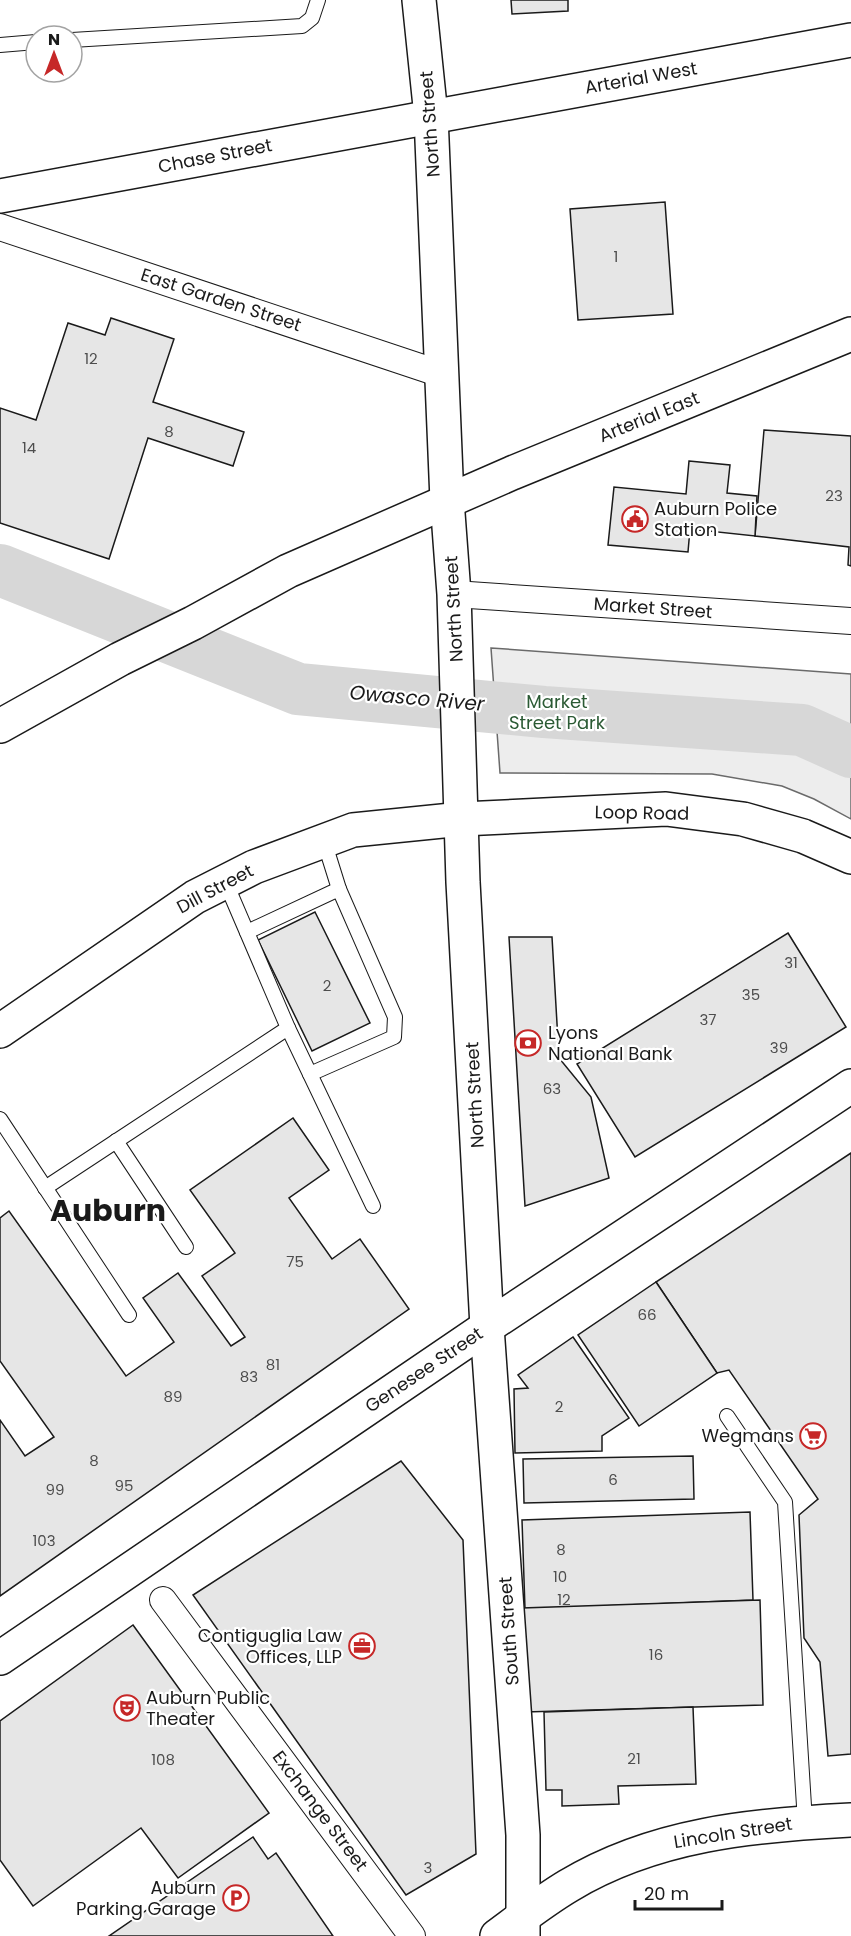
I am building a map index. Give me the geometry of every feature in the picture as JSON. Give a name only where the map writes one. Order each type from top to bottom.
[{"type":"main road","name":"North Street","points":[[419,0],[431,116],[441,374],[454,594],[462,819],[487,1327]]},
{"type":"main road","name":"Arterial West","points":[[431,116],[851,40]]},
{"type":"main road","name":"Chase Street","points":[[0,196],[431,116]]},
{"type":"main road","name":"Arterial East","points":[[0,726],[120,659],[193,623],[288,571],[447,500],[851,334]]},
{"type":"main road","name":"Loop Road","points":[[462,819],[666,809],[743,819],[803,836],[851,857]]},
{"type":"main road","name":"Dill Street","points":[[0,1031],[195,897],[254,867],[353,830],[462,819]]},
{"type":"main road","name":"Genesee Street","points":[[0,1658],[487,1327],[851,1086]]},
{"type":"main road","name":"South Street","points":[[487,1327],[523,1835],[523,1927]]},
{"type":"main road","name":"Lincoln Street","points":[[497,1936],[523,1927],[569,1885],[620,1860],[669,1843],[725,1831],[805,1822],[851,1820]]},
{"type":"street","name":"East Garden Street","points":[[0,227],[441,374]]},
{"type":"street","name":"Market Street","points":[[454,594],[851,621]]},
{"type":"street","name":"Exchange Street","points":[[163,1600],[412,1936]]},
{"type":"lane","points":[[84,39],[302,26],[312,18],[318,0]]},
{"type":"lane","points":[[0,45],[24,43]]},
{"type":"lane","points":[[310,1074],[394,1036],[394,1017],[339,889],[324,841]]},
{"type":"lane","points":[[225,881],[288,1028],[373,1206]]},
{"type":"lane","points":[[247,932],[339,889]]},
{"type":"lane","points":[[45,1188],[288,1028]]},
{"type":"lane","points":[[0,1119],[129,1315]]},
{"type":"lane","points":[[116,1141],[186,1246]]},
{"type":"lane","points":[[727,1416],[785,1502],[805,1822]]},
{"type":"shaded area","name":"Market Street Park","points":[[491,648],[851,674],[851,819],[814,799],[782,786],[712,774],[500,773]]},
{"type":"building","points":[[511,0],[568,0],[568,11],[512,14]]},
{"type":"building","points":[[665,202],[673,314],[578,320],[570,209]]},
{"type":"building","points":[[111,318],[174,339],[153,402],[244,432],[233,466],[148,438],[109,559],[0,523],[0,408],[36,420],[68,323],[105,335]]},
{"type":"building","points":[[764,430],[851,436],[851,566],[848,565],[849,547],[755,536]]},
{"type":"building","points":[[689,461],[730,465],[727,493],[757,496],[755,536],[690,529],[688,552],[608,545],[614,487],[686,494]]},
{"type":"building","points":[[315,912],[370,1023],[312,1051],[258,940]]},
{"type":"building","points":[[788,933],[846,1027],[635,1157],[577,1064]]},
{"type":"building","points":[[509,937],[552,937],[559,1058],[591,1097],[609,1178],[525,1206]]},
{"type":"building","points":[[293,1118],[329,1170],[289,1198],[332,1259],[360,1239],[409,1309],[0,1596],[0,1420],[25,1456],[54,1437],[0,1361],[0,1218],[9,1211],[126,1376],[174,1342],[143,1298],[178,1273],[231,1346],[245,1337],[202,1276],[235,1253],[190,1190]]},
{"type":"building","name":"Wegmans","points":[[851,1153],[851,1754],[828,1756],[820,1662],[804,1638],[799,1515],[818,1499],[729,1370],[717,1373],[656,1282]]},
{"type":"building","points":[[656,1282],[717,1373],[639,1426],[578,1335]]},
{"type":"building","points":[[573,1337],[629,1418],[602,1436],[602,1451],[515,1453],[514,1389],[528,1388],[518,1375]]},
{"type":"building","points":[[693,1456],[694,1499],[524,1503],[523,1459]]},
{"type":"building","points":[[401,1461],[463,1540],[476,1854],[406,1895],[193,1595]]},
{"type":"building","points":[[750,1512],[753,1600],[525,1609],[522,1520]]},
{"type":"building","points":[[760,1600],[763,1705],[525,1712],[522,1608]]},
{"type":"building","points":[[133,1625],[269,1813],[178,1878],[141,1828],[33,1906],[0,1860],[0,1721]]},
{"type":"building","points":[[693,1707],[696,1784],[618,1786],[619,1804],[562,1806],[562,1790],[546,1790],[544,1712]]},
{"type":"building","name":"Auburn Parking Garage","points":[[253,1837],[268,1859],[276,1853],[333,1936],[109,1936]]},
{"type":"waterway","name":"Owasco River","points":[[0,570],[298,689],[544,712],[802,730],[851,752]]},
{"type":"place","name":"Auburn Police Station","points":[[635,519]]},
{"type":"place","name":"Lyons National Bank","points":[[528,1043]]},
{"type":"place","name":"Wegmans","points":[[813,1436]]},
{"type":"place","name":"Contiguglia Law Offices, LLP","points":[[362,1646]]},
{"type":"place","name":"Auburn Public Theater","points":[[127,1708]]},
{"type":"place","name":"Auburn Parking Garage","points":[[236,1898]]},
{"type":"district","name":"Auburn","points":[[108,1211]]}]
